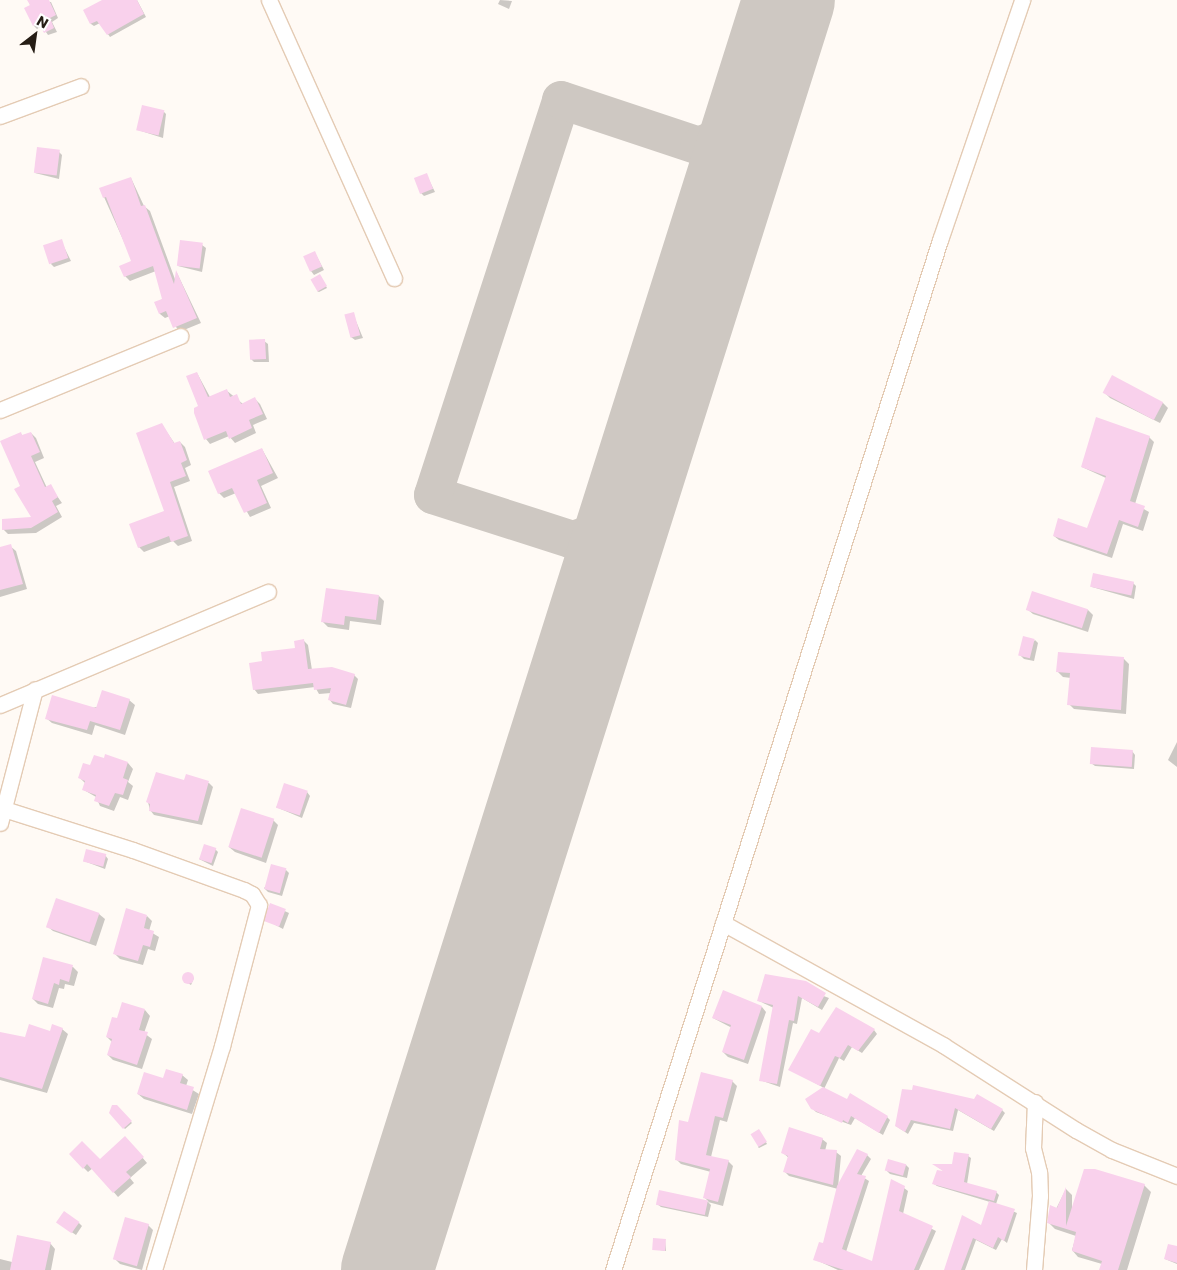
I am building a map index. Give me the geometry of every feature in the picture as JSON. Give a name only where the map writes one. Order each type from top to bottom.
[{"type":"street","points":[[269,0],[394,278]]},
{"type":"street","points":[[613,1270],[940,240],[1022,0]]},
{"type":"street","points":[[0,116],[81,86]]},
{"type":"street","points":[[0,410],[180,336]]},
{"type":"street","points":[[0,705],[268,592]]},
{"type":"street","points":[[35,689],[2,816],[133,850],[244,890],[252,894],[259,905],[222,1046],[154,1270]]},
{"type":"street","points":[[723,923],[943,1045],[1112,1150],[1177,1176]]},
{"type":"street","points":[[1034,1270],[1040,1196],[1039,1172],[1033,1148],[1035,1102]]},
{"type":"building","points":[[27,0],[49,0],[56,15],[50,18],[54,28],[44,33],[39,23],[33,26],[24,8],[30,5]]},
{"type":"building","points":[[102,0],[137,0],[144,14],[107,35],[97,21],[90,24],[83,10]]},
{"type":"building","points":[[142,105],[164,110],[159,136],[136,130]]},
{"type":"building","points":[[37,147],[60,150],[57,176],[34,173]]},
{"type":"building","points":[[427,173],[433,189],[420,194],[414,178]]},
{"type":"building","points":[[131,177],[141,206],[145,205],[174,284],[176,270],[197,318],[173,328],[166,311],[159,314],[154,302],[162,299],[153,266],[124,277],[119,266],[131,261],[106,197],[103,198],[99,188]]},
{"type":"building","points":[[62,239],[68,258],[49,264],[43,245]]},
{"type":"building","points":[[180,240],[203,243],[200,269],[177,266]]},
{"type":"building","points":[[315,251],[322,267],[310,272],[303,256]]},
{"type":"building","points":[[320,274],[327,286],[317,292],[310,280]]},
{"type":"building","points":[[354,312],[360,335],[351,338],[344,315]]},
{"type":"building","points":[[265,339],[266,359],[250,360],[249,340]]},
{"type":"building","points":[[197,372],[208,397],[227,389],[230,397],[237,394],[241,404],[255,397],[263,414],[249,420],[252,428],[229,439],[226,431],[204,440],[194,413],[194,408],[198,406],[186,376]]},
{"type":"building","points":[[1112,375],[1163,402],[1154,420],[1103,393]]},
{"type":"building","points":[[1096,417],[1150,436],[1130,501],[1145,506],[1138,527],[1119,520],[1107,554],[1053,536],[1058,518],[1087,528],[1106,476],[1081,467]]},
{"type":"building","points":[[162,423],[174,443],[180,441],[187,460],[181,463],[186,476],[170,482],[188,536],[171,542],[169,536],[138,548],[129,524],[164,511],[136,433]]},
{"type":"building","points":[[21,432],[22,435],[31,432],[40,452],[31,456],[45,487],[51,484],[58,497],[52,501],[58,512],[31,528],[2,530],[2,519],[31,517],[14,489],[20,486],[0,441]]},
{"type":"building","points":[[262,448],[273,473],[257,480],[267,503],[244,513],[232,488],[218,494],[208,471]]},
{"type":"building","points":[[11,544],[23,584],[0,590],[0,547]]},
{"type":"building","points":[[1093,573],[1134,582],[1131,595],[1090,587]]},
{"type":"building","points":[[326,588],[379,595],[376,620],[345,616],[344,625],[321,622]]},
{"type":"building","points":[[1032,591],[1088,609],[1082,628],[1026,610]]},
{"type":"building","points":[[1023,636],[1035,639],[1030,658],[1018,655]]},
{"type":"building","points":[[304,639],[308,669],[332,667],[355,674],[346,705],[328,700],[331,688],[314,690],[313,683],[253,690],[249,663],[262,661],[261,652],[295,648],[294,641]]},
{"type":"building","points":[[1058,652],[1124,657],[1121,710],[1067,705],[1070,673],[1056,672]]},
{"type":"building","points":[[102,690],[130,699],[120,730],[90,721],[87,730],[45,719],[52,695],[96,708]]},
{"type":"building","points":[[1091,747],[1133,750],[1132,767],[1090,764]]},
{"type":"building","points":[[105,754],[128,762],[123,778],[128,780],[123,795],[115,793],[109,806],[94,801],[96,795],[82,790],[85,781],[78,778],[83,763],[90,765],[94,755],[104,758]]},
{"type":"building","points":[[156,772],[184,780],[186,774],[209,781],[198,821],[149,811],[150,804],[146,802]]},
{"type":"building","points":[[284,783],[308,791],[300,815],[276,808]]},
{"type":"building","points":[[241,808],[274,819],[262,858],[228,847]]},
{"type":"building","points":[[204,844],[216,848],[211,863],[199,859]]},
{"type":"building","points":[[86,849],[106,854],[103,867],[83,862]]},
{"type":"building","points":[[271,864],[286,868],[280,893],[264,889]]},
{"type":"building","points":[[56,898],[99,913],[89,942],[46,927]]},
{"type":"building","points":[[270,903],[286,909],[279,927],[263,921]]},
{"type":"building","points":[[126,908],[147,915],[144,928],[154,931],[150,947],[143,945],[138,961],[113,954]]},
{"type":"building","points":[[43,957],[73,965],[69,982],[60,979],[59,985],[54,983],[48,1004],[32,999]]},
{"type":"building","points":[[186,972],[190,972],[194,978],[190,984],[186,984],[182,980],[182,976]]},
{"type":"building","points":[[765,974],[806,981],[826,993],[818,1007],[798,996],[794,1021],[789,1020],[777,1084],[759,1081],[773,1005],[757,1001]]},
{"type":"building","points":[[723,990],[762,1006],[744,1060],[722,1052],[731,1025],[712,1018]]},
{"type":"building","points":[[122,1002],[145,1009],[139,1030],[148,1032],[137,1065],[107,1055],[112,1039],[106,1037],[112,1017],[117,1018]]},
{"type":"building","points":[[836,1007],[875,1029],[858,1051],[848,1045],[840,1058],[835,1056],[820,1086],[788,1070],[811,1029],[819,1033]]},
{"type":"building","points":[[29,1024],[50,1031],[52,1024],[63,1028],[42,1089],[0,1077],[0,1032],[25,1037]]},
{"type":"building","points":[[166,1069],[183,1074],[180,1083],[194,1087],[187,1110],[137,1094],[144,1072],[163,1078]]},
{"type":"building","points":[[701,1072],[733,1080],[723,1118],[715,1116],[706,1155],[729,1160],[718,1202],[703,1198],[710,1169],[675,1160],[679,1120],[688,1122]]},
{"type":"building","points":[[913,1085],[974,1099],[977,1094],[1003,1109],[991,1129],[955,1108],[950,1129],[911,1120],[905,1132],[895,1126],[902,1089],[912,1090]]},
{"type":"building","points":[[823,1087],[847,1099],[850,1093],[888,1116],[879,1133],[851,1116],[848,1123],[843,1120],[842,1123],[811,1109],[805,1099]]},
{"type":"building","points":[[112,1105],[117,1105],[132,1121],[123,1129],[109,1113]]},
{"type":"building","points":[[789,1127],[823,1138],[820,1149],[837,1150],[833,1185],[783,1172],[788,1156],[781,1153]]},
{"type":"building","points":[[759,1129],[767,1142],[758,1147],[751,1134]]},
{"type":"building","points":[[125,1136],[144,1157],[126,1172],[131,1177],[113,1193],[87,1164],[83,1169],[69,1154],[82,1141],[100,1159]]},
{"type":"building","points":[[857,1149],[868,1154],[857,1174],[866,1176],[842,1249],[872,1261],[891,1179],[905,1186],[899,1211],[933,1226],[914,1270],[844,1270],[813,1260],[819,1242],[823,1243],[837,1186]]},
{"type":"building","points":[[954,1152],[969,1154],[964,1182],[997,1191],[994,1201],[932,1184],[937,1170],[943,1171],[932,1164],[952,1164]]},
{"type":"building","points":[[888,1159],[906,1164],[903,1176],[885,1171]]},
{"type":"building","points":[[1084,1169],[1095,1169],[1145,1184],[1118,1270],[1099,1270],[1102,1261],[1072,1251],[1076,1232],[1047,1223],[1050,1205],[1057,1208],[1066,1187],[1066,1226]]},
{"type":"building","points":[[659,1190],[708,1200],[705,1215],[656,1205]]},
{"type":"building","points":[[989,1201],[1015,1209],[1004,1241],[998,1237],[993,1248],[973,1238],[961,1270],[944,1270],[962,1215],[981,1225]]},
{"type":"building","points":[[64,1211],[80,1222],[72,1233],[56,1222]]},
{"type":"building","points":[[125,1217],[149,1224],[137,1266],[113,1259]]},
{"type":"building","points":[[17,1235],[51,1242],[45,1270],[10,1270]]},
{"type":"building","points":[[653,1238],[666,1239],[665,1251],[652,1250]]},
{"type":"building","points":[[1168,1244],[1177,1246],[1177,1263],[1164,1259]]},
{"type":"taxiway","points":[[602,530],[573,540],[433,495],[561,100],[699,146],[728,133]]},
{"type":"runway","points":[[387,1270],[789,0]]}]
